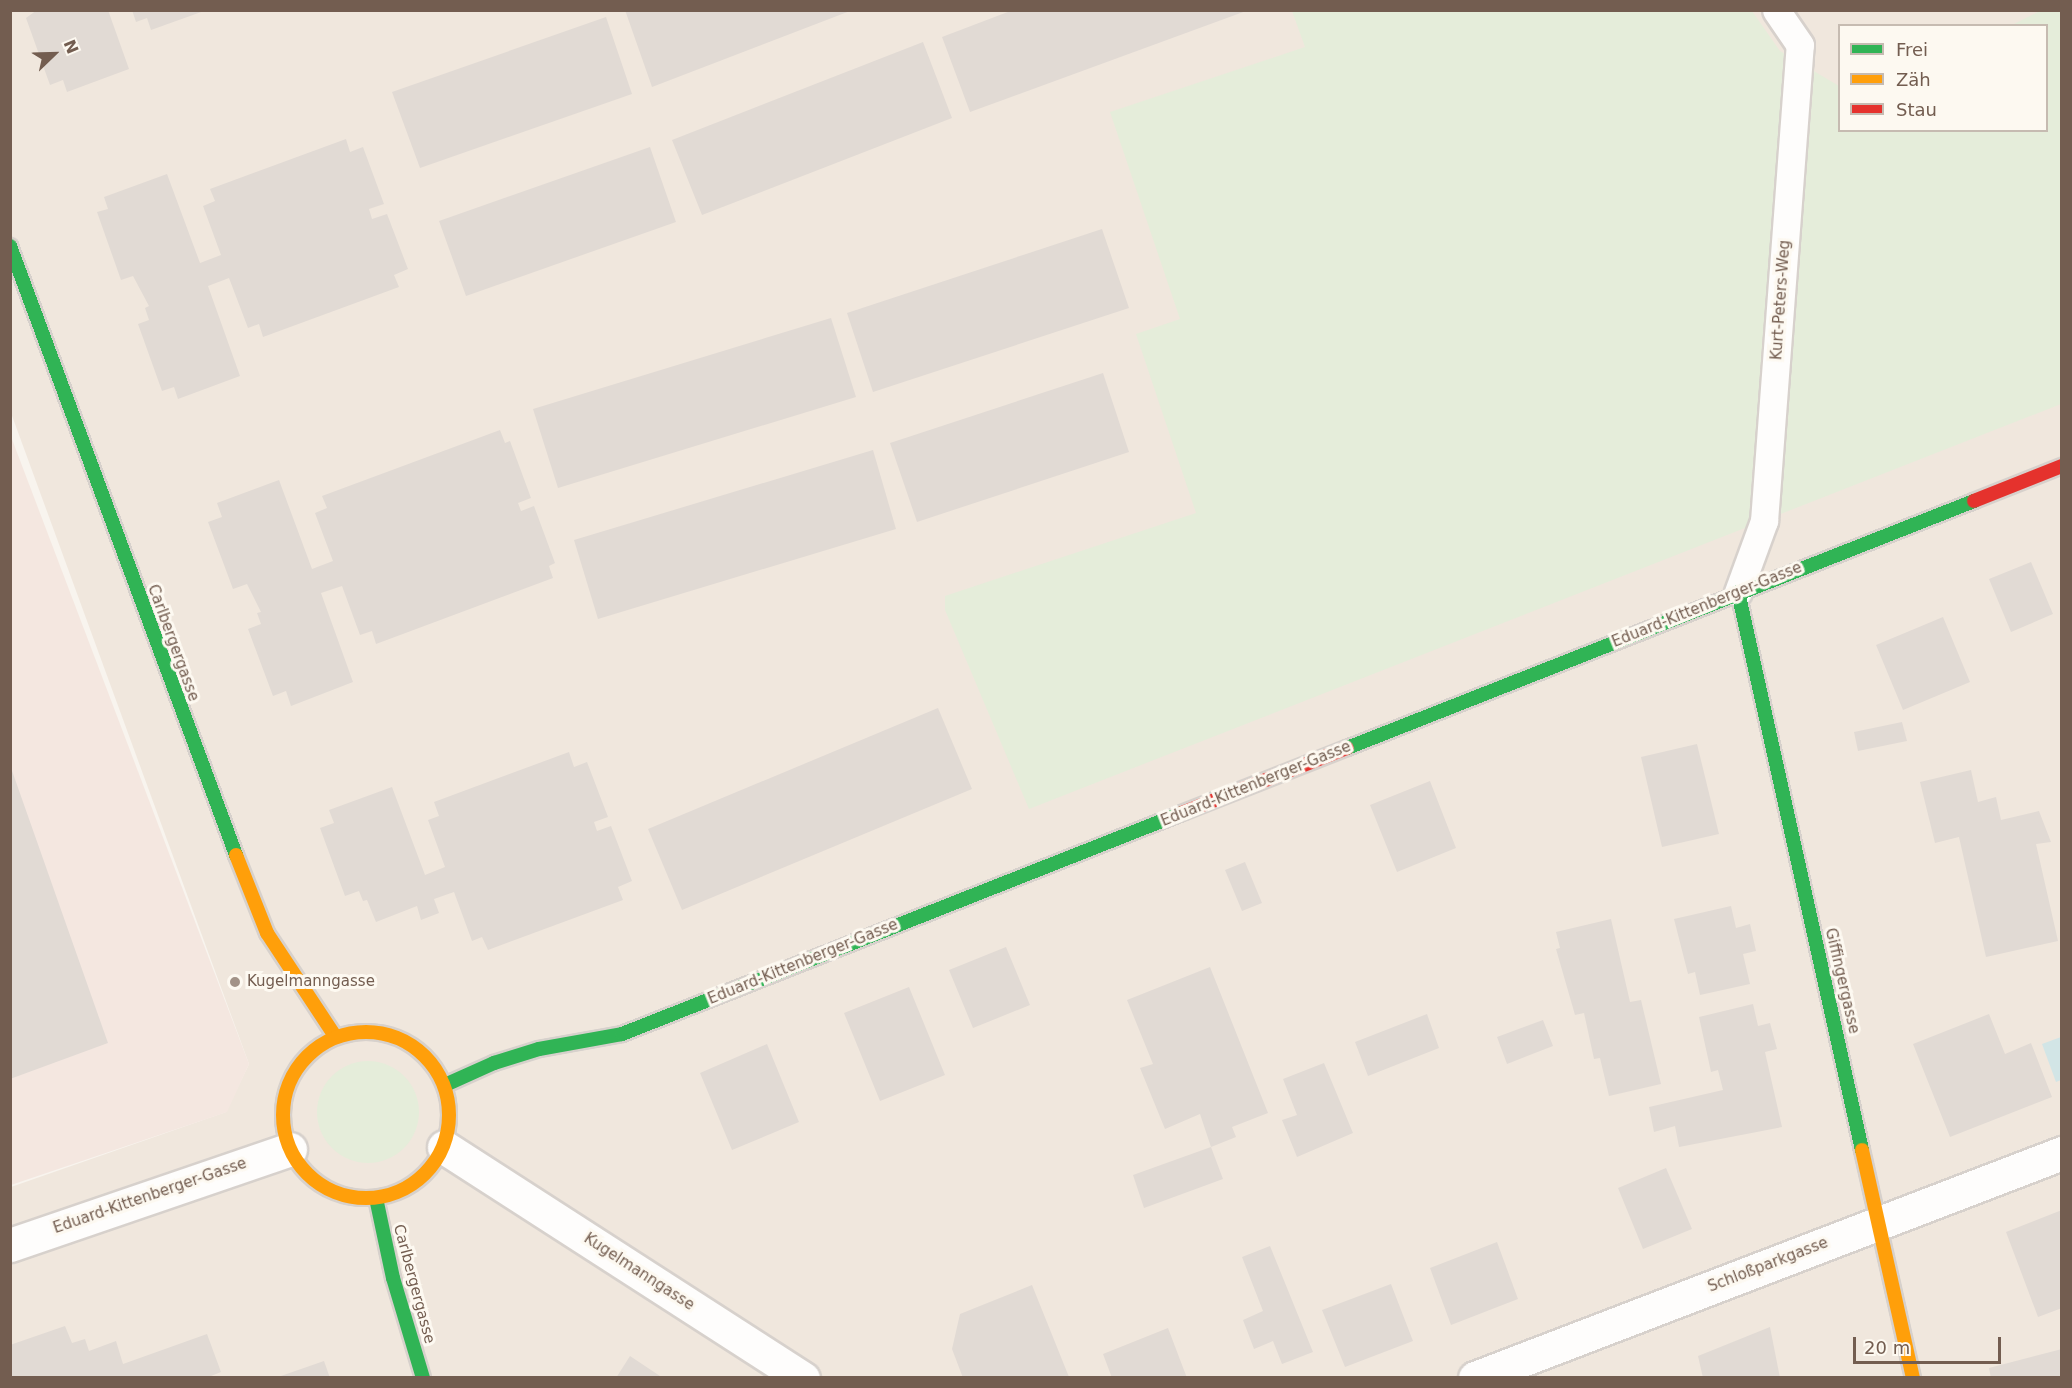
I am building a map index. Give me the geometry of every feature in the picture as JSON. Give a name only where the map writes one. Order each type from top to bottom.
[{"type":"street","name":"Carlbergergasse","points":[[10,246],[201,770],[263,922],[281,957],[335,1036]]},
{"type":"street","name":"Eduard-Kittenberger-Gasse","points":[[445,1085],[494,1063],[539,1049],[622,1034],[2061,466]]},
{"type":"street","name":"Giffingergasse","points":[[1738,592],[1913,1377]]},
{"type":"street","points":[[368,1030],[400,1037],[427,1056],[445,1085],[450,1126],[444,1147],[428,1172],[405,1190],[376,1198],[350,1197],[325,1188],[304,1171],[290,1149],[283,1123],[284,1096],[294,1071],[312,1050],[335,1036],[368,1030]]},
{"type":"street","name":"Kugelmanngasse","points":[[444,1147],[803,1377]]},
{"type":"street","name":"Eduard-Kittenberger-Gasse","points":[[10,1245],[290,1149]]},
{"type":"street","name":"Schloßparkgasse","points":[[1475,1377],[2061,1153]]},
{"type":"street","name":"Carlbergergasse","points":[[376,1198],[393,1278],[423,1377]]},
{"type":"lane","name":"Kurt-Peters-Weg","points":[[1738,592],[1764,520],[1800,45],[1776,10]]},
{"type":"shaded area","points":[[11,11],[2061,11],[2061,1377],[11,1377],[11,1187],[226,1112],[249,1064],[11,413]]},
{"type":"shaded area","points":[[10,434],[249,1064],[227,1112],[11,1185]]},
{"type":"shaded area","points":[[2061,1037],[2061,1080],[2056,1082],[2042,1044]]},
{"type":"green space","points":[[1292,11],[1752,11],[1780,51],[1838,85],[1838,132],[2048,132],[2048,24],[2014,24],[2040,11],[2061,11],[2061,404],[1029,809],[945,610],[945,596],[1196,513],[1136,334],[1180,319],[1110,112],[1305,47]]},
{"type":"green space","points":[[368,1061],[388,1064],[397,1069],[411,1083],[416,1092],[419,1112],[416,1132],[411,1141],[397,1155],[388,1160],[368,1163],[348,1160],[339,1155],[325,1141],[320,1132],[317,1112],[320,1092],[325,1083],[339,1069],[348,1064]]},
{"type":"building","points":[[37,10],[108,10],[129,69],[67,92],[63,80],[50,85],[26,18]]},
{"type":"building","points":[[132,10],[204,11],[151,30],[147,18],[136,22]]},
{"type":"building","points":[[625,10],[850,10],[850,11],[652,87]]},
{"type":"building","points":[[1013,10],[1246,11],[970,112],[942,37]]},
{"type":"building","points":[[606,17],[632,94],[420,168],[392,92]]},
{"type":"building","points":[[923,42],[952,118],[702,215],[672,140]]},
{"type":"building","points":[[346,139],[350,152],[363,147],[384,204],[369,209],[372,219],[387,214],[408,269],[394,275],[399,287],[263,337],[259,324],[248,328],[229,278],[208,286],[240,376],[178,399],[174,387],[162,391],[138,324],[149,320],[145,308],[149,306],[133,276],[121,280],[97,212],[108,209],[104,197],[167,174],[200,263],[221,255],[203,206],[215,201],[210,189]]},
{"type":"building","points":[[650,147],[676,222],[466,296],[439,221]]},
{"type":"building","points":[[1102,229],[1129,308],[873,392],[847,313]]},
{"type":"building","points":[[831,318],[856,397],[558,488],[533,409]]},
{"type":"building","points":[[1103,373],[1129,452],[917,522],[890,443]]},
{"type":"building","points":[[500,430],[505,443],[510,441],[531,498],[518,503],[521,511],[534,506],[555,563],[549,566],[553,578],[376,644],[372,631],[360,635],[342,586],[321,593],[353,682],[291,706],[286,691],[273,696],[248,629],[261,624],[257,613],[261,612],[247,584],[233,589],[208,522],[222,517],[217,503],[279,480],[312,569],[333,561],[315,513],[327,508],[322,496]]},
{"type":"building","points":[[873,450],[896,529],[598,619],[574,540]]},
{"type":"building","points":[[2031,562],[2053,614],[2011,632],[1989,579]]},
{"type":"building","points":[[1943,617],[1970,682],[1903,710],[1876,645]]},
{"type":"building","points":[[938,708],[972,789],[682,910],[648,829]]},
{"type":"building","points":[[1902,722],[1907,741],[1858,751],[1854,732]]},
{"type":"building","points":[[1697,744],[1719,834],[1662,847],[1641,757]]},
{"type":"building","points":[[569,752],[574,767],[587,762],[608,817],[594,822],[597,831],[611,826],[632,881],[618,887],[623,900],[488,950],[482,937],[472,941],[454,892],[434,899],[439,913],[421,920],[417,906],[376,922],[367,900],[363,901],[359,891],[345,896],[320,828],[334,823],[329,810],[392,787],[425,875],[445,867],[428,820],[439,816],[434,802]]},
{"type":"building","points":[[10,765],[108,1043],[10,1079]]},
{"type":"building","points":[[1971,770],[1978,802],[1996,797],[2001,820],[2039,811],[2051,842],[2036,844],[2058,941],[1986,957],[1959,837],[1935,843],[1920,782]]},
{"type":"building","points":[[1430,781],[1456,848],[1397,872],[1370,805]]},
{"type":"building","points":[[1245,862],[1262,903],[1242,911],[1225,870]]},
{"type":"building","points":[[1731,906],[1736,928],[1750,924],[1756,951],[1743,954],[1750,984],[1700,995],[1695,972],[1688,974],[1674,919]]},
{"type":"building","points":[[1611,919],[1630,1002],[1641,1000],[1661,1084],[1609,1096],[1600,1058],[1594,1059],[1584,1013],[1575,1015],[1556,949],[1560,948],[1556,932]]},
{"type":"building","points":[[1006,947],[1030,1005],[973,1028],[949,970]]},
{"type":"building","points":[[1210,967],[1268,1113],[1232,1127],[1236,1137],[1211,1147],[1200,1114],[1165,1129],[1140,1068],[1153,1064],[1127,1000]]},
{"type":"building","points":[[909,987],[945,1075],[880,1101],[844,1013]]},
{"type":"building","points":[[1753,1004],[1758,1026],[1770,1023],[1777,1049],[1765,1052],[1782,1127],[1679,1147],[1675,1126],[1654,1132],[1649,1107],[1723,1090],[1718,1070],[1711,1072],[1699,1017]]},
{"type":"building","points":[[1427,1014],[1439,1048],[1368,1076],[1355,1042]]},
{"type":"building","points":[[1989,1014],[2005,1054],[2031,1043],[2052,1097],[1950,1137],[1913,1044]]},
{"type":"building","points":[[1543,1020],[1553,1046],[1507,1064],[1497,1037]]},
{"type":"building","points":[[767,1044],[799,1122],[732,1150],[700,1073]]},
{"type":"building","points":[[1324,1063],[1353,1133],[1297,1157],[1282,1120],[1297,1115],[1283,1079]]},
{"type":"building","points":[[1211,1147],[1223,1179],[1144,1208],[1133,1175]]},
{"type":"building","points":[[1666,1168],[1692,1229],[1643,1249],[1618,1188]]},
{"type":"building","points":[[2062,1210],[2062,1308],[2038,1317],[2006,1232]]},
{"type":"building","points":[[1497,1242],[1518,1299],[1451,1325],[1430,1268]]},
{"type":"building","points":[[1270,1246],[1313,1352],[1282,1364],[1273,1341],[1254,1349],[1243,1320],[1263,1311],[1242,1257]]},
{"type":"building","points":[[1391,1284],[1413,1341],[1345,1367],[1322,1310]]},
{"type":"building","points":[[1032,1285],[1069,1377],[963,1378],[952,1349],[960,1314]]},
{"type":"building","points":[[65,1326],[72,1343],[85,1339],[89,1351],[116,1341],[123,1364],[207,1334],[221,1372],[206,1378],[10,1378],[10,1345]]},
{"type":"building","points":[[1770,1327],[1780,1378],[1703,1378],[1698,1356]]},
{"type":"building","points":[[1168,1328],[1187,1378],[1112,1378],[1103,1354]]},
{"type":"building","points":[[2062,1349],[2062,1378],[1991,1378],[1989,1368]]},
{"type":"building","points":[[630,1356],[663,1378],[616,1378]]},
{"type":"building","points":[[324,1361],[330,1378],[278,1378],[278,1377]]},
{"type":"traffic: fast","points":[[10,246],[236,855]]},
{"type":"traffic: fast","points":[[1347,748],[1974,501]]},
{"type":"traffic: fast","points":[[1738,592],[1862,1150]]},
{"type":"traffic: fast","points":[[445,1085],[494,1063],[539,1049],[622,1034],[1182,813]]},
{"type":"traffic: fast","points":[[376,1198],[393,1278],[423,1378]]},
{"type":"traffic: slow","points":[[236,855],[267,933],[335,1036]]},
{"type":"traffic: slow","points":[[366,1032],[382,1033],[398,1038],[425,1056],[443,1083],[448,1099],[449,1115],[448,1131],[443,1147],[425,1174],[398,1192],[382,1197],[366,1198],[350,1197],[334,1192],[307,1174],[289,1147],[284,1131],[283,1115],[284,1099],[289,1083],[307,1056],[334,1038],[350,1033],[366,1032]]},
{"type":"traffic: slow","points":[[1862,1150],[1913,1378]]},
{"type":"traffic: jam","points":[[1974,501],[2062,466]]},
{"type":"traffic: jam","points":[[1182,813],[1347,748]]},
{"type":"place","name":"Kugelmanngasse","points":[[235,982]]}]
